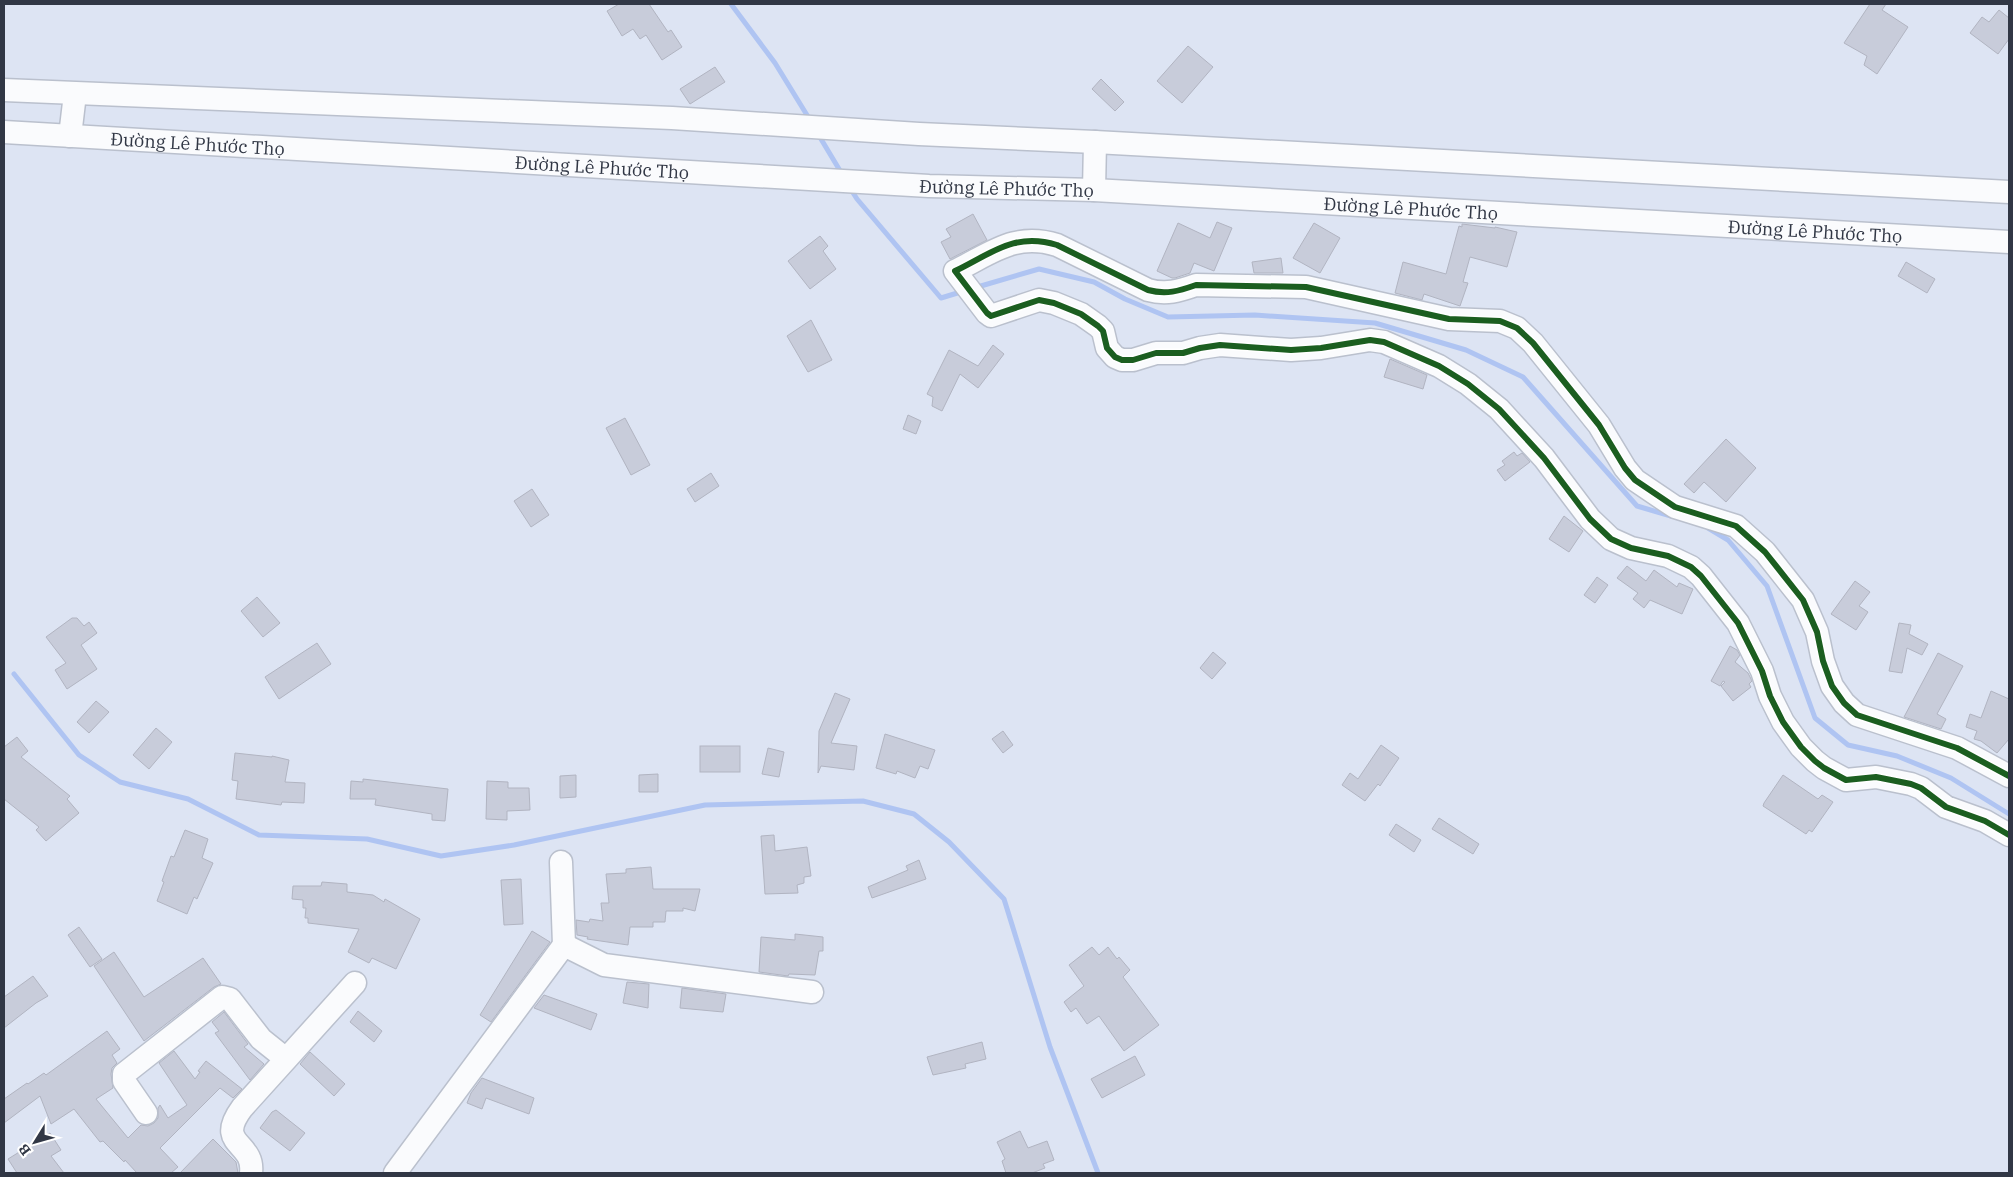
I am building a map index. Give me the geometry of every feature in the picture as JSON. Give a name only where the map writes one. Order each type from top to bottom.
[{"type":"street","points":[[4,90],[672,118],[919,134],[2009,192]]},
{"type":"street","points":[[70,136],[75,94]]},
{"type":"street","name":"Đường Lê Phước Thọ","points":[[4,132],[929,186],[1094,190],[2009,242]]},
{"type":"street","points":[[1094,190],[1095,142]]},
{"type":"street","points":[[2009,776],[1957,748],[1857,715],[1844,703],[1832,686],[1817,632],[1803,600],[1765,552],[1736,526],[1675,507],[1635,480],[1625,468],[1599,425],[1555,369],[1533,343],[1509,324],[1500,321],[1443,318],[1306,287],[1196,285],[1182,290],[1160,293],[1148,290],[1057,245],[1042,240],[1014,242],[955,271],[983,306],[987,314],[991,316],[1039,300],[1068,308],[1081,314],[1098,326],[1102,331],[1107,348],[1116,358],[1122,360],[1132,360],[1156,353],[1183,354],[1200,348],[1220,345],[1290,350],[1321,348],[1370,340],[1384,342],[1439,366],[1468,384],[1504,415],[1544,458],[1590,519],[1611,540],[1631,548],[1668,556],[1691,568],[1701,576],[1738,623],[1762,671],[1770,696],[1783,722],[1801,747],[1815,762],[1846,780],[1876,777],[1921,788],[1946,807],[1985,821],[2009,835]]},
{"type":"street","points":[[395,1173],[564,945],[561,862]]},
{"type":"street","points":[[564,945],[604,965],[812,992]]},
{"type":"street","points":[[251,1173],[252,1166],[249,1158],[233,1138],[231,1129],[233,1119],[355,983]]},
{"type":"street","points":[[146,1113],[124,1081],[124,1074],[222,997],[228,997],[261,1039],[286,1059]]},
{"type":"building","points":[[619,4],[649,4],[668,32],[671,30],[682,47],[662,60],[646,35],[640,39],[633,29],[622,36],[607,11]]},
{"type":"building","points":[[1870,4],[1886,4],[1882,10],[1908,27],[1877,74],[1864,65],[1867,56],[1844,43]]},
{"type":"building","points":[[1999,10],[2009,18],[2009,39],[1998,54],[1970,33],[1982,17],[1989,22]]},
{"type":"building","points":[[1188,46],[1213,67],[1182,103],[1157,81]]},
{"type":"building","points":[[715,67],[725,82],[690,104],[680,89]]},
{"type":"building","points":[[1101,79],[1124,102],[1115,111],[1092,89]]},
{"type":"building","points":[[973,214],[987,240],[950,259],[941,242],[951,237],[946,229]]},
{"type":"building","points":[[1217,222],[1232,228],[1214,271],[1194,263],[1190,273],[1175,278],[1157,271],[1178,223],[1210,238]]},
{"type":"building","points":[[1314,223],[1340,238],[1320,273],[1293,258]]},
{"type":"building","points":[[1462,224],[1495,227],[1517,232],[1507,267],[1470,257],[1463,282],[1468,283],[1460,306],[1424,294],[1422,300],[1395,293],[1403,262],[1446,274],[1459,226],[1462,227]]},
{"type":"building","points":[[820,236],[828,246],[823,251],[836,269],[810,289],[788,261]]},
{"type":"building","points":[[1281,258],[1283,273],[1254,273],[1252,262]]},
{"type":"building","points":[[1906,262],[1935,279],[1927,293],[1898,276]]},
{"type":"building","points":[[811,320],[832,360],[808,372],[787,336]]},
{"type":"building","points":[[993,345],[1004,354],[978,388],[960,374],[942,411],[932,406],[933,397],[927,394],[949,350],[978,366]]},
{"type":"building","points":[[1390,359],[1427,375],[1423,389],[1384,377]]},
{"type":"building","points":[[908,415],[921,421],[916,434],[903,429]]},
{"type":"building","points":[[625,418],[650,465],[631,475],[606,428]]},
{"type":"building","points":[[1726,439],[1756,468],[1726,502],[1704,482],[1694,493],[1684,484]]},
{"type":"building","points":[[1514,452],[1517,456],[1522,453],[1530,462],[1505,481],[1497,470],[1505,465],[1502,461]]},
{"type":"building","points":[[711,473],[719,486],[695,502],[687,489]]},
{"type":"building","points":[[532,489],[549,515],[531,527],[514,501]]},
{"type":"building","points":[[1564,516],[1583,531],[1569,552],[1549,539]]},
{"type":"building","points":[[1627,566],[1646,581],[1654,570],[1677,587],[1679,583],[1693,589],[1682,614],[1650,600],[1644,608],[1633,599],[1638,593],[1617,578]]},
{"type":"building","points":[[1597,577],[1608,585],[1595,603],[1584,595]]},
{"type":"building","points":[[1855,581],[1870,592],[1859,606],[1868,612],[1856,630],[1831,614]]},
{"type":"building","points":[[257,597],[280,623],[263,637],[241,611]]},
{"type":"building","points":[[72,618],[77,618],[84,626],[89,622],[97,633],[81,645],[97,669],[67,689],[55,670],[66,663],[46,637]]},
{"type":"building","points":[[1899,623],[1911,625],[1909,634],[1928,644],[1922,655],[1907,648],[1902,673],[1889,671]]},
{"type":"building","points":[[317,643],[331,664],[279,699],[265,677]]},
{"type":"building","points":[[1730,646],[1737,650],[1740,655],[1735,662],[1748,673],[1752,681],[1749,684],[1751,687],[1733,701],[1721,686],[1725,682],[1723,681],[1720,686],[1711,681]]},
{"type":"building","points":[[1213,652],[1226,663],[1212,679],[1200,668]]},
{"type":"building","points":[[1938,653],[1963,666],[1937,714],[1946,719],[1941,729],[1904,717]]},
{"type":"building","points":[[1991,691],[2009,699],[2009,739],[1997,753],[1981,741],[1974,739],[1977,731],[1966,727],[1970,714],[1981,718]]},
{"type":"building","points":[[835,693],[850,699],[831,743],[857,746],[854,770],[821,766],[818,773],[819,731]]},
{"type":"building","points":[[96,701],[109,712],[89,733],[77,722]]},
{"type":"building","points":[[156,728],[172,742],[149,769],[133,755]]},
{"type":"building","points":[[1003,731],[1013,745],[1003,753],[992,739]]},
{"type":"building","points":[[885,734],[935,750],[928,769],[920,766],[915,778],[897,771],[896,774],[876,768]]},
{"type":"building","points":[[17,737],[28,751],[21,757],[70,796],[67,799],[79,813],[46,841],[36,830],[39,827],[4,799],[4,747]]},
{"type":"building","points":[[1381,745],[1399,758],[1380,786],[1378,784],[1365,801],[1342,785],[1350,773],[1358,779]]},
{"type":"building","points":[[700,746],[740,746],[740,772],[700,772]]},
{"type":"building","points":[[768,748],[784,752],[779,777],[762,774]]},
{"type":"building","points":[[235,753],[272,756],[289,760],[285,782],[305,783],[304,803],[282,802],[281,805],[236,799],[238,781],[232,780]]},
{"type":"building","points":[[658,774],[658,792],[639,792],[639,775]]},
{"type":"building","points":[[576,775],[576,797],[560,798],[560,776]]},
{"type":"building","points":[[1783,775],[1818,799],[1822,795],[1833,802],[1812,832],[1809,830],[1806,834],[1763,806]]},
{"type":"building","points":[[363,779],[448,789],[445,821],[432,820],[432,814],[375,805],[376,799],[350,799],[351,781],[363,782]]},
{"type":"building","points":[[487,781],[508,782],[508,788],[529,788],[530,810],[507,811],[507,820],[486,819]]},
{"type":"building","points":[[1439,818],[1479,844],[1473,854],[1432,829]]},
{"type":"building","points":[[1396,824],[1421,840],[1414,852],[1389,835]]},
{"type":"building","points":[[185,830],[208,839],[202,858],[213,863],[197,899],[194,897],[187,914],[157,901],[171,856],[174,857]]},
{"type":"building","points":[[774,835],[775,851],[807,847],[811,876],[804,877],[804,883],[797,885],[798,893],[765,894],[761,836]]},
{"type":"building","points":[[919,860],[926,879],[872,898],[868,887],[908,870],[906,866]]},
{"type":"building","points":[[651,867],[653,889],[700,889],[695,911],[683,908],[683,911],[666,911],[665,922],[653,922],[653,927],[630,927],[628,945],[587,939],[588,937],[577,935],[576,920],[589,922],[590,919],[603,921],[601,903],[609,903],[606,874],[626,873],[626,869]]},
{"type":"building","points":[[521,879],[523,924],[504,925],[501,880]]},
{"type":"building","points":[[322,882],[347,884],[347,892],[373,895],[384,902],[385,899],[420,919],[396,969],[372,958],[369,963],[348,952],[359,929],[308,923],[308,918],[305,918],[306,908],[303,908],[303,900],[292,899],[293,886],[321,886]]},
{"type":"building","points":[[79,927],[102,959],[90,967],[68,935]]},
{"type":"building","points":[[532,931],[550,942],[491,1022],[480,1015]]},
{"type":"building","points":[[795,934],[823,937],[823,951],[819,951],[815,975],[789,974],[788,976],[759,972],[761,937],[795,940]]},
{"type":"building","points":[[1092,947],[1099,955],[1108,947],[1117,959],[1119,957],[1130,970],[1123,977],[1159,1025],[1124,1051],[1099,1016],[1087,1024],[1076,1008],[1071,1012],[1064,1002],[1084,986],[1069,965]]},
{"type":"building","points":[[114,952],[144,997],[203,958],[221,984],[214,987],[144,1041],[94,966]]},
{"type":"building","points":[[33,976],[48,996],[4,1028],[4,997]]},
{"type":"building","points":[[627,982],[649,984],[648,1008],[623,1003]]},
{"type":"building","points":[[682,988],[726,994],[723,1012],[680,1008]]},
{"type":"building","points":[[544,995],[597,1014],[591,1030],[534,1008]]},
{"type":"building","points":[[358,1011],[382,1031],[374,1042],[350,1022]]},
{"type":"building","points":[[224,1012],[248,1044],[244,1047],[264,1064],[250,1080],[215,1033],[219,1031],[212,1022]]},
{"type":"building","points":[[107,1031],[120,1049],[112,1055],[117,1063],[112,1068],[111,1074],[113,1088],[96,1099],[128,1138],[141,1125],[148,1126],[154,1123],[158,1118],[158,1108],[160,1105],[168,1118],[187,1105],[159,1063],[174,1051],[195,1079],[200,1072],[198,1071],[206,1061],[242,1089],[233,1098],[220,1088],[160,1148],[178,1167],[171,1173],[137,1173],[103,1141],[100,1142],[74,1109],[51,1124],[40,1096],[4,1123],[4,1099],[44,1073],[46,1075]]},
{"type":"building","points":[[982,1042],[986,1059],[965,1064],[966,1068],[933,1075],[927,1057]]},
{"type":"building","points":[[310,1052],[345,1084],[334,1096],[300,1064]]},
{"type":"building","points":[[1135,1056],[1145,1075],[1102,1098],[1091,1079]]},
{"type":"building","points":[[482,1078],[534,1098],[529,1114],[486,1098],[482,1109],[467,1103],[471,1093]]},
{"type":"building","points":[[276,1110],[305,1133],[290,1151],[260,1128],[272,1112]]},
{"type":"building","points":[[1020,1131],[1028,1148],[1047,1141],[1054,1160],[1043,1164],[1045,1168],[1032,1173],[1006,1173],[1002,1161],[1005,1159],[997,1142]]},
{"type":"building","points":[[50,1133],[61,1150],[51,1156],[64,1173],[17,1173],[8,1159]]},
{"type":"building","points":[[213,1139],[236,1162],[238,1173],[180,1173]]},
{"type":"waterway","points":[[731,4],[775,63],[810,120]]},
{"type":"waterway","points":[[818,134],[842,174]]},
{"type":"waterway","points":[[850,188],[857,199],[941,298],[964,291]]},
{"type":"waterway","points":[[974,288],[1039,269],[1094,282],[1125,299],[1168,317],[1255,315],[1375,323],[1466,350],[1523,377],[1637,506],[1671,516]]},
{"type":"waterway","points":[[1708,528],[1728,540],[1767,586],[1815,718],[1848,745],[1897,756],[1951,778],[2009,814]]},
{"type":"waterway","points":[[14,674],[79,755],[120,782],[188,799],[259,835],[367,839],[441,856],[514,845],[705,805],[863,801],[914,814],[949,842],[1004,899],[1050,1047],[1098,1173]]},
{"type":"cycle path","points":[[2009,776],[1957,748],[1857,715],[1844,703],[1832,686],[1823,661],[1817,632],[1803,600],[1765,552],[1736,526],[1675,507],[1635,480],[1625,468],[1599,425],[1533,343],[1517,328],[1500,321],[1449,319],[1306,287],[1196,285],[1172,292],[1148,290],[1057,245],[1042,242],[1029,241],[1004,246],[955,271],[991,316],[1039,300],[1054,303],[1081,314],[1098,326],[1103,331],[1107,348],[1115,357],[1122,360],[1133,360],[1156,353],[1183,353],[1220,345],[1291,350],[1321,348],[1370,340],[1384,342],[1439,366],[1468,384],[1499,409],[1544,458],[1590,519],[1611,539],[1631,548],[1668,556],[1691,567],[1701,576],[1738,623],[1762,671],[1770,696],[1783,722],[1801,747],[1815,761],[1846,780],[1876,777],[1911,784],[1921,788],[1946,807],[1985,821],[2009,835]]}]
